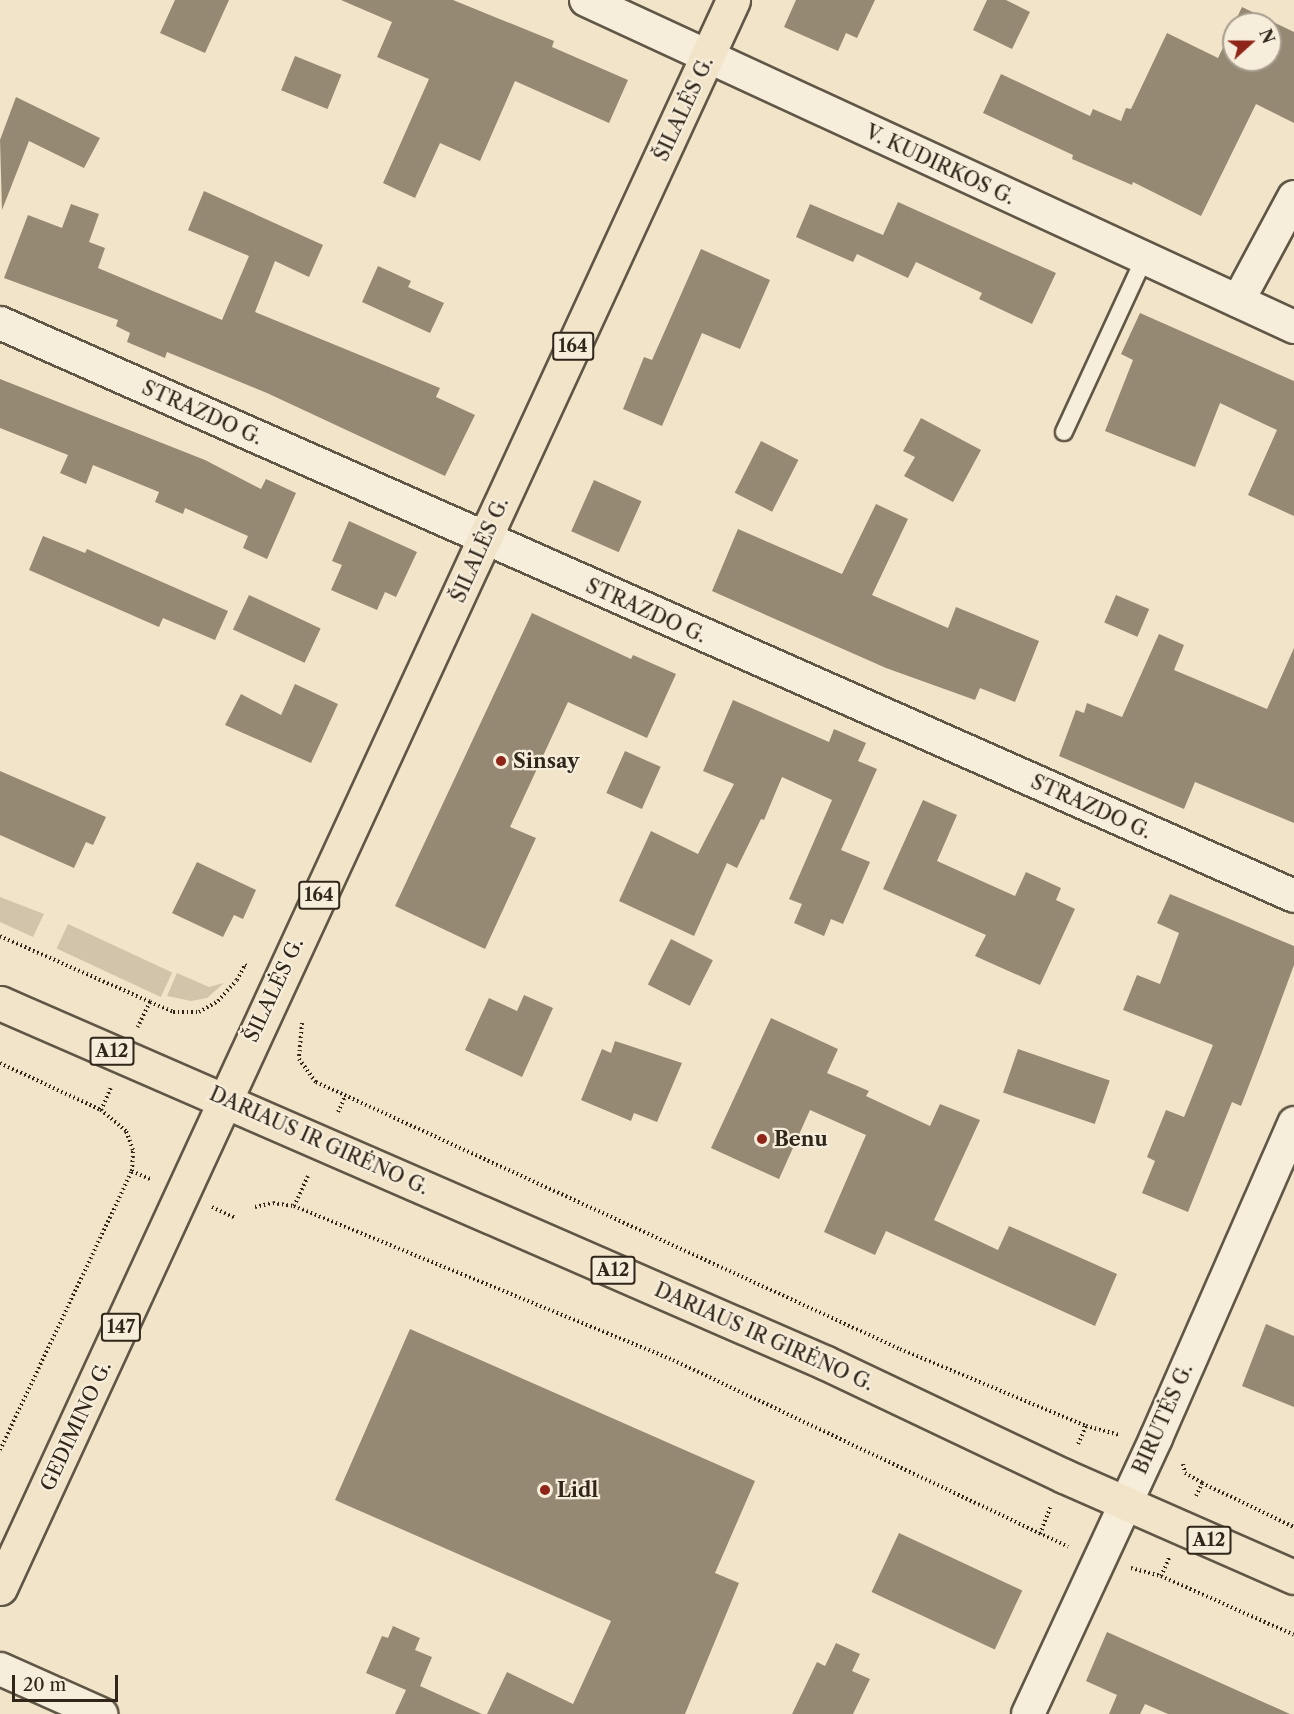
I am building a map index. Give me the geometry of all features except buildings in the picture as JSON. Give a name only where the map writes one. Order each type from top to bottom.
[{"type":"main road","name":"ŠILALĖS G.","points":[[224,1099],[463,590],[483,539],[733,0]]},
{"type":"main road","name":"DARIAUS IR GIRĖNO G.","points":[[0,1003],[826,1363],[1125,1503],[1294,1577]]},
{"type":"main road","name":"GEDIMINO G.","points":[[0,1588],[224,1099]]},
{"type":"street","name":"V. KUDIRKOS G.","points":[[586,0],[1294,327]]},
{"type":"street","points":[[1238,301],[1294,197]]},
{"type":"street","name":"STRAZDO G.","points":[[0,323],[483,539],[1294,896]]},
{"type":"street","name":"BIRUTĖS G.","points":[[1028,1714],[1156,1438],[1294,1123]]},
{"type":"street","points":[[0,1670],[101,1714]]},
{"type":"lane","points":[[1064,432],[1144,259]]},
{"type":"path","points":[[0,936],[173,1012],[199,1012],[218,1001],[237,981],[245,965]]},
{"type":"path","points":[[101,1110],[150,1002]]},
{"type":"path","points":[[305,1016],[299,1059],[316,1082],[911,1353],[1116,1437],[1132,1426],[1180,1451],[1185,1473],[1294,1527]]},
{"type":"path","points":[[0,1063],[101,1110],[126,1131],[133,1150],[132,1171],[0,1450]]},
{"type":"path","points":[[255,1207],[273,1203],[294,1206],[673,1360],[1099,1562],[1161,1576],[1294,1635]]},
{"type":"shaded area","points":[[0,897],[44,914],[33,937],[0,922]]},
{"type":"shaded area","points":[[68,924],[172,973],[161,997],[57,948]]},
{"type":"shaded area","points":[[177,973],[209,987],[224,983],[207,998],[191,1001],[167,996]]},
{"type":"place","name":"Sinsay","points":[[501,761]]},
{"type":"place","name":"Benu","points":[[762,1139]]},
{"type":"place","name":"Lidl","points":[[545,1490]]}]
